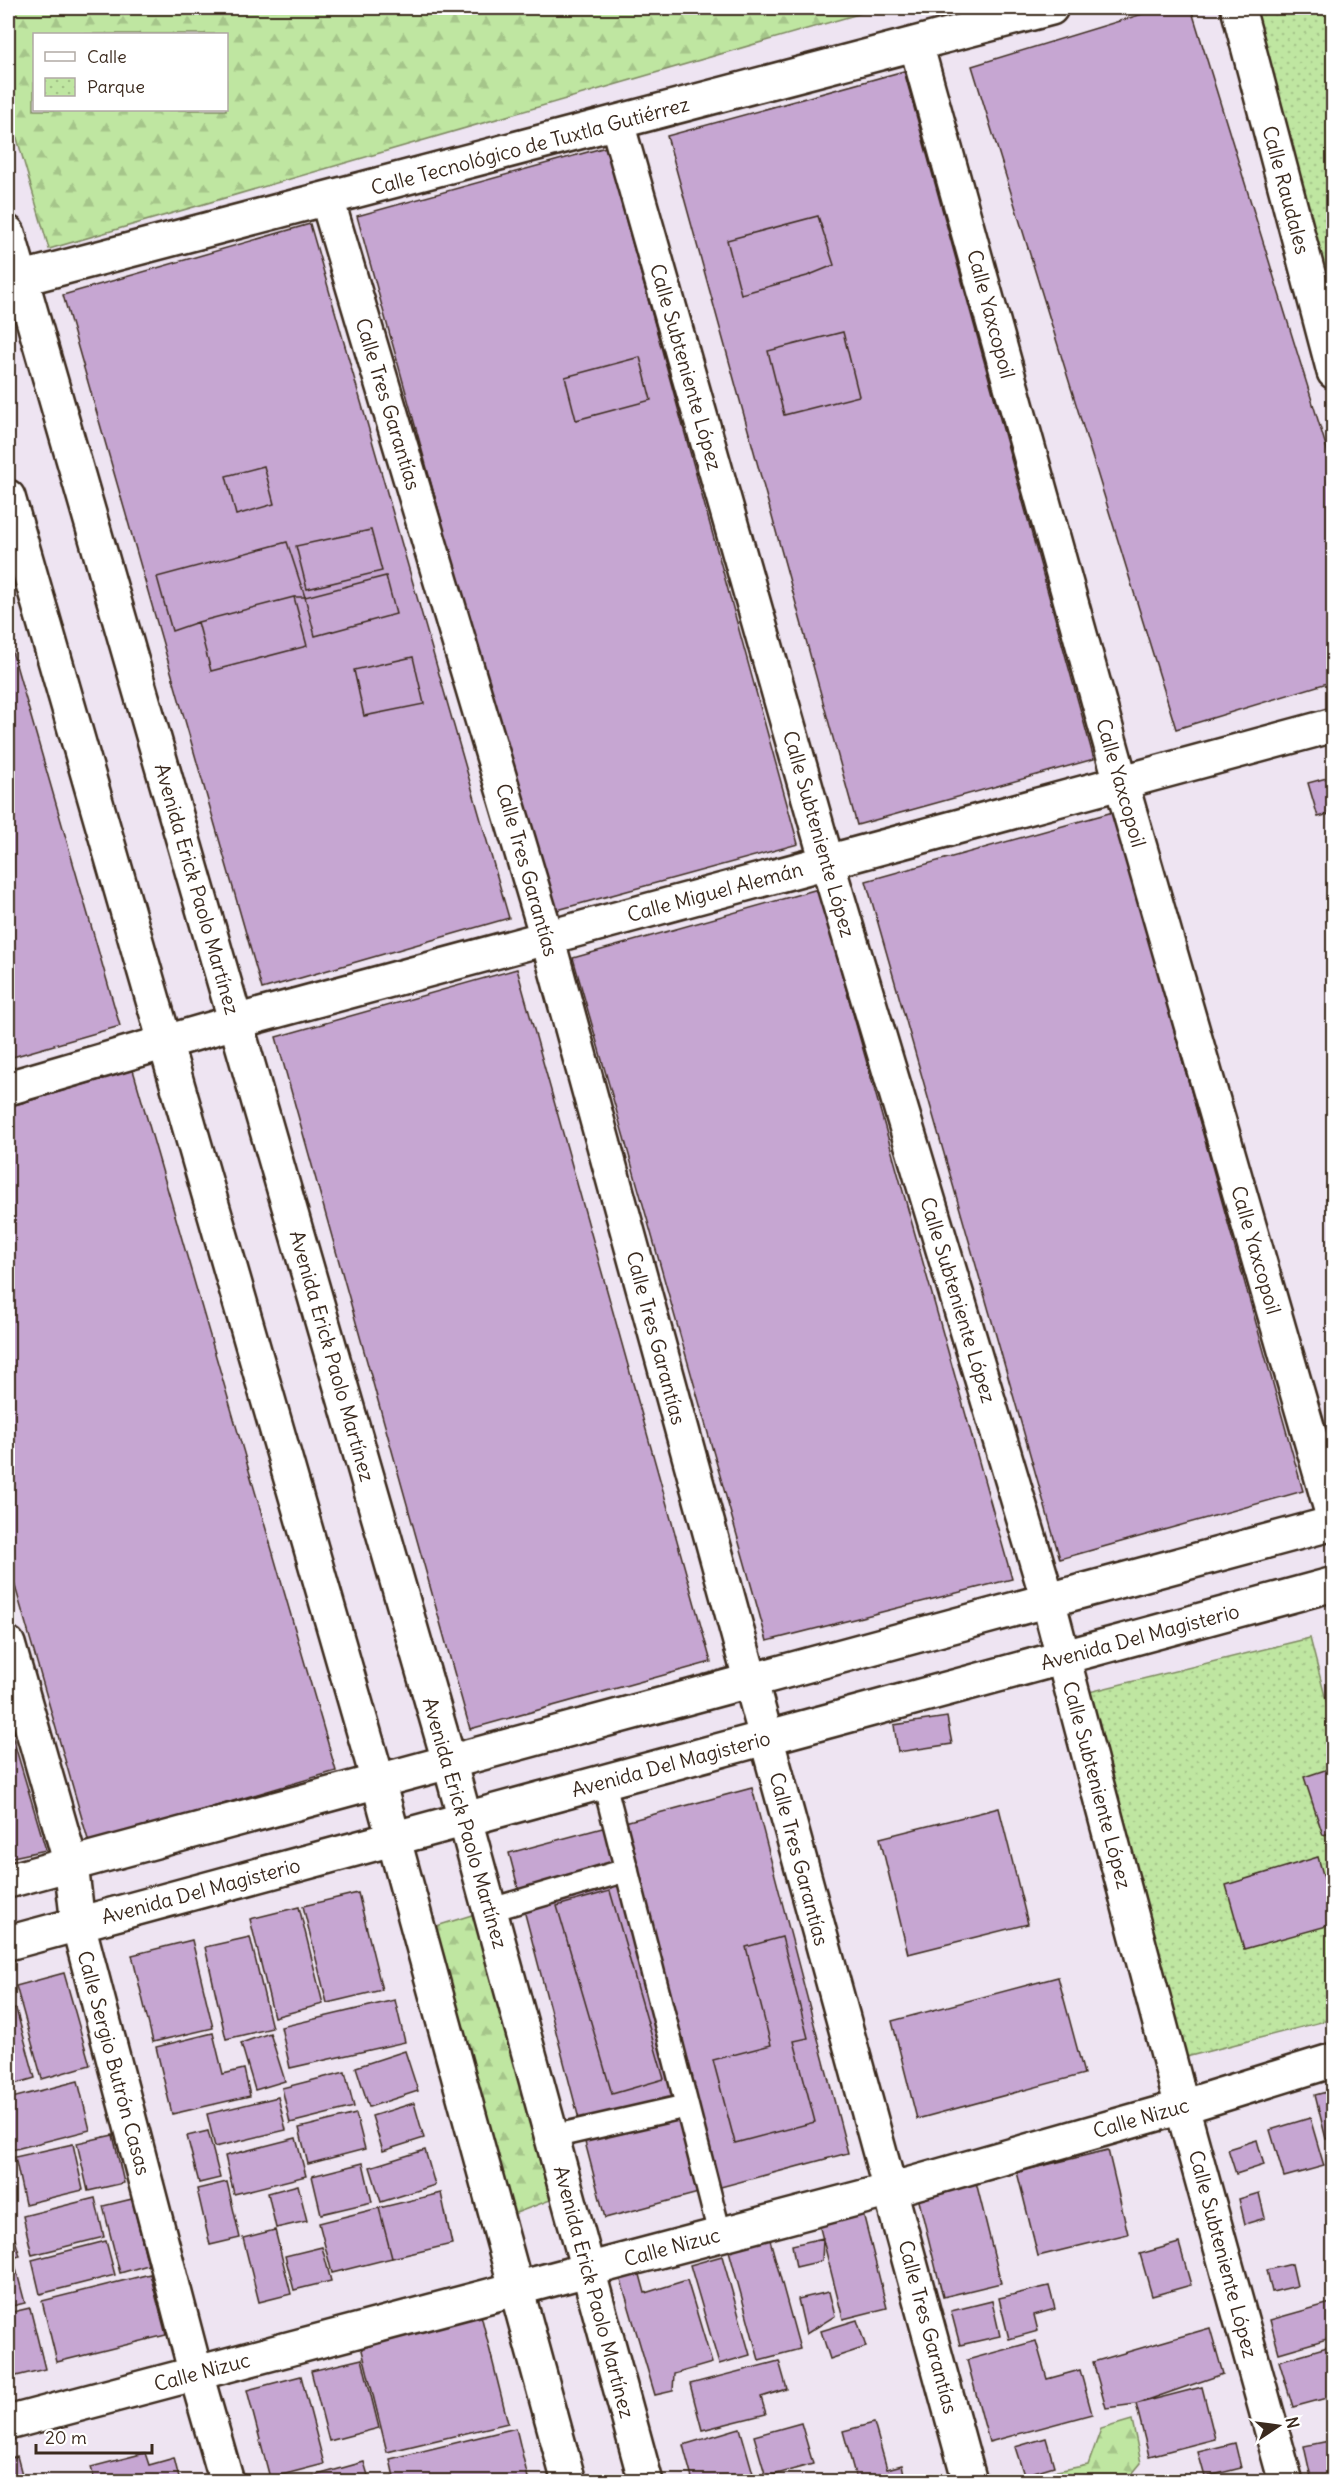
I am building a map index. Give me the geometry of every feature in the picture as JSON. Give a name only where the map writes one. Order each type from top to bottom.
[{"type":"street","name":"Calle Tecnológico de Tuxtla Gutiérrez","points":[[14,281],[1051,8]]},
{"type":"street","name":"Calle Raudales","points":[[1238,8],[1334,372]]},
{"type":"street","name":"Calle Yaxcopoil","points":[[916,44],[1121,782],[1334,1521]]},
{"type":"street","name":"Calle Subteniente López","points":[[617,123],[826,862],[1048,1600],[1182,2107],[1286,2481]]},
{"type":"street","name":"Calle Tres Garantías","points":[[327,199],[548,936],[749,1680],[970,2481]]},
{"type":"street","name":"Avenida Erick Paolo Martínez","points":[[8,233],[14,281],[236,1022],[449,1761],[646,2481]]},
{"type":"street","points":[[8,497],[378,1781],[569,2481]]},
{"type":"street","name":"Calle Miguel Alemán","points":[[8,1088],[548,936],[1334,725]]},
{"type":"street","points":[[8,1881],[1334,1521]]},
{"type":"street","name":"Avenida Del Magisterio","points":[[8,1943],[1334,1584]]},
{"type":"street","name":"Calle Sergio Butrón Casas","points":[[8,1644],[71,1864],[78,1924],[196,2374],[227,2481]]},
{"type":"street","name":"Calle Nizuc","points":[[8,2423],[890,2190],[1182,2107],[1334,2060]]},
{"type":"lane","points":[[604,1782],[720,2235]]},
{"type":"lane","points":[[490,1910],[627,1870]]},
{"type":"lane","points":[[551,2137],[687,2106]]},
{"type":"green space","points":[[8,8],[879,8],[49,249],[8,107]]},
{"type":"green space","points":[[1249,8],[1333,8],[1333,325]]},
{"type":"green space","points":[[1310,1638],[1333,1727],[1333,2019],[1186,2057],[1085,1693]]},
{"type":"green space","points":[[475,1914],[550,2200],[503,2218],[427,1929]]},
{"type":"green space","points":[[1132,2420],[1141,2463],[1126,2481],[1005,2481],[1088,2465],[1101,2429]]},
{"type":"building","points":[[1162,8],[1191,8],[1334,472],[1334,681],[1176,729],[972,66]]},
{"type":"building","points":[[904,71],[1094,759],[857,825],[667,136]]},
{"type":"building","points":[[606,147],[798,844],[550,912],[357,216]]},
{"type":"building","points":[[818,216],[834,265],[807,276],[741,294],[727,240]]},
{"type":"building","points":[[310,224],[509,918],[262,989],[63,295]]},
{"type":"building","points":[[843,332],[859,396],[784,415],[768,351]]},
{"type":"building","points":[[640,357],[651,400],[576,420],[565,377]]},
{"type":"building","points":[[264,466],[274,504],[236,515],[226,476]]},
{"type":"building","points":[[371,530],[382,571],[307,589],[296,546]]},
{"type":"building","points":[[287,542],[305,597],[294,597],[172,631],[157,577]]},
{"type":"building","points":[[386,576],[396,614],[315,636],[305,597]]},
{"type":"building","points":[[294,597],[307,646],[211,671],[198,622]]},
{"type":"building","points":[[8,637],[120,1026],[9,1058],[8,1052]]},
{"type":"building","points":[[413,657],[424,704],[364,716],[354,670]]},
{"type":"building","points":[[1334,776],[1334,813],[1318,817],[1308,783]]},
{"type":"building","points":[[1113,812],[1303,1491],[1060,1559],[866,881]]},
{"type":"building","points":[[818,889],[1012,1579],[767,1641],[573,958]]},
{"type":"building","points":[[517,969],[711,1662],[470,1729],[276,1037]]},
{"type":"building","points":[[133,1070],[336,1771],[89,1843],[8,1562],[8,1107]]},
{"type":"building","points":[[947,1717],[952,1744],[898,1752],[894,1725]]},
{"type":"building","points":[[8,1722],[46,1850],[8,1858]]},
{"type":"building","points":[[1334,1767],[1334,1832],[1323,1835],[1304,1777]]},
{"type":"building","points":[[752,1788],[848,2153],[605,2218],[509,1853]]},
{"type":"building","points":[[999,1808],[1028,1924],[908,1954],[880,1838]]},
{"type":"building","points":[[1318,1857],[1334,1913],[1334,1924],[1244,1949],[1226,1885]]},
{"type":"building","points":[[610,1891],[664,2079],[612,2094],[557,1906]]},
{"type":"building","points":[[358,1893],[382,1990],[327,2003],[303,1906]]},
{"type":"building","points":[[299,1907],[323,2004],[274,2017],[250,1919]]},
{"type":"building","points":[[250,1937],[272,2028],[226,2039],[205,1947]]},
{"type":"building","points":[[782,1937],[808,2038],[794,2041],[815,2122],[735,2143],[713,2060],[771,2045],[746,1947]]},
{"type":"building","points":[[192,1940],[213,2028],[153,2042],[132,1955]]},
{"type":"building","points":[[64,1973],[90,2065],[42,2079],[16,1986]]},
{"type":"building","points":[[1058,1977],[1084,2074],[917,2119],[892,2021]]},
{"type":"building","points":[[395,2000],[405,2042],[290,2068],[281,2027]]},
{"type":"building","points":[[16,2009],[35,2078],[8,2086],[8,2011]]},
{"type":"building","points":[[213,2033],[223,2074],[244,2069],[250,2096],[172,2114],[156,2047]]},
{"type":"building","points":[[270,2033],[285,2081],[255,2090],[241,2043]]},
{"type":"building","points":[[405,2051],[418,2091],[369,2107],[356,2067]]},
{"type":"building","points":[[345,2072],[354,2107],[290,2123],[282,2088]]},
{"type":"building","points":[[78,2081],[90,2130],[8,2151],[8,2099]]},
{"type":"building","points":[[1334,2090],[1334,2137],[1326,2139],[1315,2095]]},
{"type":"building","points":[[278,2097],[286,2130],[215,2147],[207,2114]]},
{"type":"building","points":[[414,2103],[424,2138],[383,2151],[372,2116]]},
{"type":"building","points":[[356,2114],[365,2149],[308,2164],[299,2128]]},
{"type":"building","points":[[1310,2118],[1324,2166],[1284,2177],[1270,2130]]},
{"type":"building","points":[[208,2131],[220,2178],[199,2183],[187,2136]]},
{"type":"building","points":[[113,2135],[124,2183],[88,2191],[77,2143]]},
{"type":"building","points":[[296,2138],[306,2176],[234,2194],[225,2156]]},
{"type":"building","points":[[1257,2140],[1264,2165],[1236,2174],[1228,2149]]},
{"type":"building","points":[[73,2144],[83,2190],[25,2204],[15,2157]]},
{"type":"building","points":[[425,2150],[435,2185],[381,2202],[370,2167]]},
{"type":"building","points":[[1108,2150],[1128,2234],[1038,2256],[1017,2172]]},
{"type":"building","points":[[363,2163],[372,2202],[321,2214],[312,2176]]},
{"type":"building","points":[[975,2178],[1001,2283],[943,2297],[918,2197]]},
{"type":"building","points":[[227,2182],[240,2238],[210,2245],[197,2189]]},
{"type":"building","points":[[298,2185],[307,2221],[276,2228],[268,2193]]},
{"type":"building","points":[[441,2193],[452,2244],[392,2258],[379,2208]]},
{"type":"building","points":[[1259,2193],[1265,2218],[1245,2224],[1239,2199]]},
{"type":"building","points":[[95,2198],[104,2237],[32,2255],[23,2216]]},
{"type":"building","points":[[132,2199],[148,2265],[120,2273],[103,2206]]},
{"type":"building","points":[[379,2208],[392,2258],[332,2273],[319,2223]]},
{"type":"building","points":[[863,2213],[887,2308],[843,2319],[819,2224]]},
{"type":"building","points":[[8,2216],[20,2256],[8,2259]]},
{"type":"building","points":[[275,2230],[291,2294],[259,2302],[243,2238]]},
{"type":"building","points":[[769,2236],[800,2349],[759,2360],[728,2247]]},
{"type":"building","points":[[823,2238],[822,2261],[796,2267],[792,2245]]},
{"type":"building","points":[[106,2241],[115,2275],[40,2294],[32,2260]]},
{"type":"building","points":[[1179,2243],[1191,2285],[1152,2296],[1140,2254]]},
{"type":"building","points":[[322,2247],[331,2281],[294,2290],[285,2256]]},
{"type":"building","points":[[722,2256],[750,2355],[719,2364],[690,2265]]},
{"type":"building","points":[[1292,2264],[1297,2286],[1272,2292],[1267,2270]]},
{"type":"building","points":[[15,2265],[25,2303],[8,2307],[8,2267]]},
{"type":"building","points":[[639,2271],[645,2293],[687,2280],[712,2363],[674,2374],[673,2391],[655,2395],[620,2277]]},
{"type":"building","points":[[150,2274],[166,2335],[57,2362],[42,2301]]},
{"type":"building","points":[[1049,2286],[1055,2309],[1034,2315],[1038,2331],[1009,2339],[999,2298]]},
{"type":"building","points":[[829,2292],[835,2316],[806,2334],[798,2299]]},
{"type":"building","points":[[992,2301],[1000,2336],[960,2345],[951,2311]]},
{"type":"building","points":[[1334,2302],[1334,2337],[1279,2353],[1270,2320]]},
{"type":"building","points":[[30,2308],[45,2369],[8,2378],[8,2313]]},
{"type":"building","points":[[480,2311],[508,2423],[387,2452],[360,2342]]},
{"type":"building","points":[[857,2320],[866,2347],[830,2359],[821,2331]]},
{"type":"building","points":[[1210,2328],[1223,2374],[1136,2404],[1106,2408],[1093,2362]]},
{"type":"building","points":[[1036,2341],[1047,2379],[1080,2370],[1092,2414],[989,2442],[967,2360]]},
{"type":"building","points":[[1334,2345],[1334,2396],[1293,2407],[1279,2361]]},
{"type":"building","points":[[362,2359],[379,2428],[329,2441],[311,2371]]},
{"type":"building","points":[[779,2361],[787,2389],[761,2397],[766,2414],[702,2430],[690,2384]]},
{"type":"building","points":[[301,2376],[324,2464],[270,2478],[247,2390]]},
{"type":"building","points":[[1202,2387],[1215,2439],[1149,2456],[1136,2404]]},
{"type":"building","points":[[801,2423],[813,2464],[766,2477],[754,2436]]},
{"type":"building","points":[[874,2423],[887,2469],[902,2465],[906,2482],[857,2482],[843,2431]]},
{"type":"building","points":[[516,2428],[529,2482],[395,2482],[390,2459]]},
{"type":"building","points":[[740,2428],[754,2477],[738,2482],[693,2482],[683,2445]]},
{"type":"building","points":[[1046,2438],[1054,2466],[1024,2475],[1015,2447]]},
{"type":"building","points":[[1334,2440],[1334,2481],[1312,2482],[1304,2446]]},
{"type":"building","points":[[1235,2443],[1241,2468],[1205,2477],[1198,2452]]},
{"type":"building","points":[[145,2453],[149,2465],[174,2458],[180,2482],[95,2482],[91,2467]]},
{"type":"building","points":[[17,2456],[24,2482],[8,2482],[8,2459]]},
{"type":"building","points":[[364,2462],[370,2482],[292,2482]]}]
